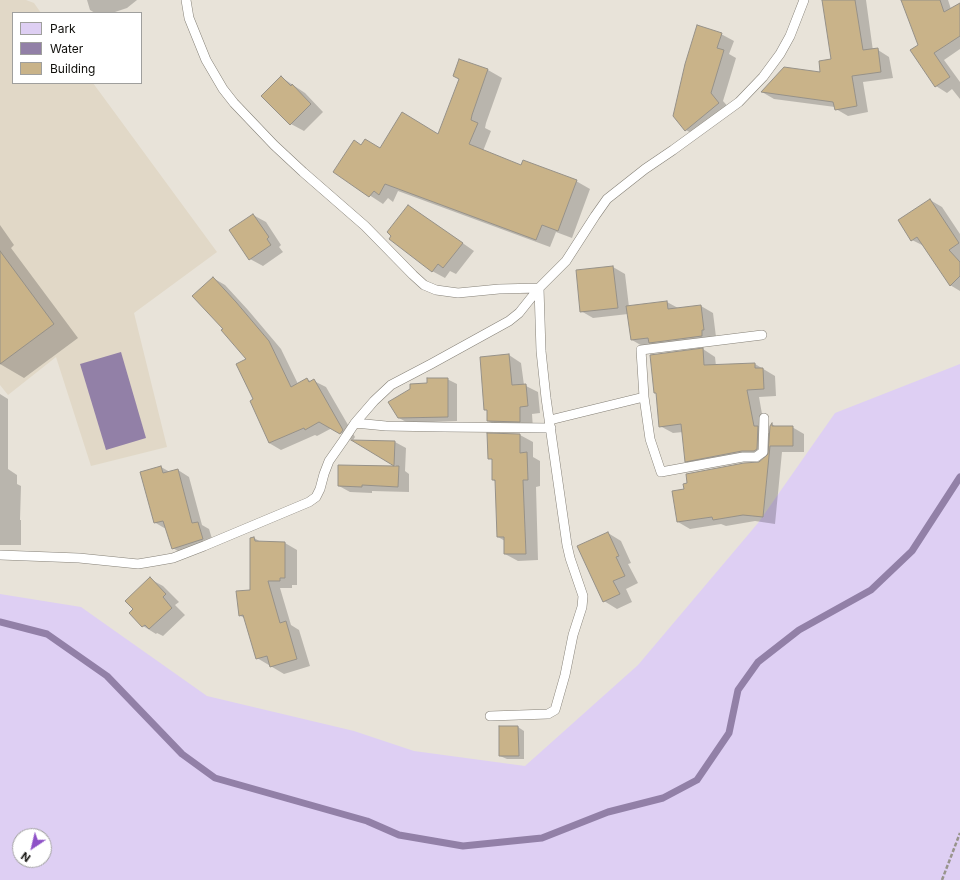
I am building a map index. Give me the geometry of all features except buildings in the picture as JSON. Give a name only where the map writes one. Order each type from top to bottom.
[{"type":"lane","points":[[186,0],[189,18],[206,60],[223,89],[234,103],[274,145],[366,226],[424,285],[436,290],[458,293],[499,289],[539,288]]},
{"type":"lane","points":[[0,555],[79,558],[138,564],[156,561],[179,555],[309,502],[316,496],[320,489],[329,461],[355,423],[374,401],[391,385],[509,321],[519,313],[539,288],[566,261],[595,216],[613,194],[645,168],[673,150],[739,102],[763,77],[780,54],[790,36],[804,0]]},
{"type":"lane","points":[[490,716],[548,714],[555,710],[565,676],[573,635],[582,606],[583,596],[567,545],[546,398],[541,351],[539,288]]},
{"type":"lane","points":[[762,335],[641,350],[644,397],[650,439],[661,472],[743,457],[756,457],[763,452],[764,418]]},
{"type":"lane","points":[[355,423],[386,426],[443,428],[550,424],[644,397]]},
{"type":"path","points":[[942,880],[960,833]]},
{"type":"shaded area","points":[[0,0],[26,0],[34,3],[40,12],[12,12],[12,84],[94,84],[217,252],[134,313],[167,447],[91,466],[56,357],[8,395],[0,385]]},
{"type":"green space","points":[[960,364],[960,880],[0,880],[0,594],[81,607],[207,696],[354,731],[414,751],[525,766],[638,665],[758,523],[835,413]]},
{"type":"water","points":[[121,352],[146,438],[106,450],[80,364]]},
{"type":"waterway","points":[[0,622],[47,634],[107,676],[182,754],[215,778],[367,821],[399,835],[463,846],[542,838],[608,812],[663,798],[697,780],[729,733],[738,690],[758,662],[799,630],[871,590],[912,551],[960,477]]}]
